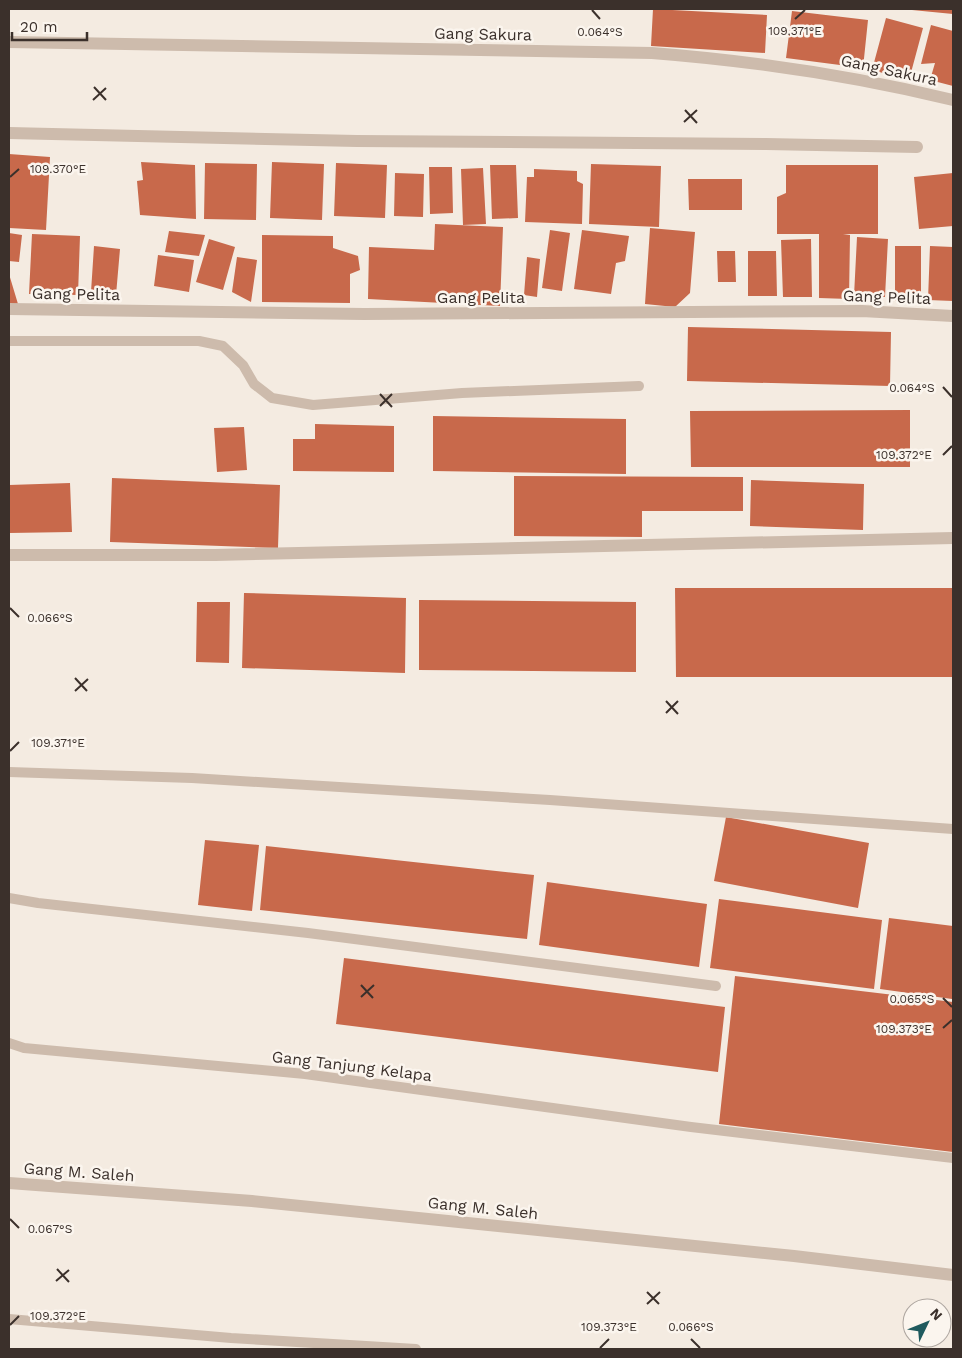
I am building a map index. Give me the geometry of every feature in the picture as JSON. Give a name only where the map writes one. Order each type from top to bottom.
[{"type":"street","name":"Gang Sakura","points":[[9,42],[652,53],[787,67],[953,100]]},
{"type":"street","points":[[9,133],[404,142],[917,147]]},
{"type":"street","name":"Gang Pelita","points":[[9,309],[364,314],[862,311],[953,316]]},
{"type":"street","points":[[9,556],[215,555],[953,538]]},
{"type":"street","name":"Gang M. Saleh","points":[[9,1183],[252,1201],[774,1254],[953,1275]]},
{"type":"lane","points":[[9,341],[199,342],[223,346],[243,365],[254,384],[272,398],[313,405],[462,393],[639,386]]},
{"type":"lane","points":[[9,772],[192,778],[953,828]]},
{"type":"lane","points":[[9,898],[716,986]]},
{"type":"lane","name":"Gang Tanjung Kelapa","points":[[9,1043],[24,1048],[305,1074],[691,1127],[953,1158]]},
{"type":"lane","points":[[9,1319],[231,1338],[416,1349]]},
{"type":"building","points":[[653,9],[767,15],[765,53],[651,46]]},
{"type":"building","points":[[953,9],[953,14],[912,10]]},
{"type":"building","points":[[792,11],[868,20],[863,68],[786,58]]},
{"type":"building","points":[[886,18],[923,28],[909,80],[872,70]]},
{"type":"building","points":[[931,25],[953,31],[953,86],[930,80],[935,63],[921,64]]},
{"type":"building","points":[[9,154],[50,157],[46,230],[9,228]]},
{"type":"building","points":[[141,162],[195,165],[196,219],[140,215],[137,181],[143,180]]},
{"type":"building","points":[[272,162],[324,164],[322,220],[270,218]]},
{"type":"building","points":[[205,163],[257,164],[256,220],[204,219]]},
{"type":"building","points":[[336,163],[387,165],[385,218],[334,216]]},
{"type":"building","points":[[591,164],[661,166],[659,227],[589,224]]},
{"type":"building","points":[[490,165],[516,165],[518,218],[492,219]]},
{"type":"building","points":[[786,165],[878,165],[878,234],[843,234],[850,235],[849,299],[819,298],[819,234],[777,234],[777,197],[786,193]]},
{"type":"building","points":[[429,167],[452,167],[453,213],[430,214]]},
{"type":"building","points":[[483,168],[486,224],[463,225],[461,169]]},
{"type":"building","points":[[534,169],[577,171],[577,181],[583,184],[582,224],[525,222],[527,177],[534,177]]},
{"type":"building","points":[[395,173],[424,174],[423,217],[394,216]]},
{"type":"building","points":[[953,173],[953,226],[919,229],[914,177]]},
{"type":"building","points":[[688,179],[742,179],[742,210],[689,210]]},
{"type":"building","points":[[435,224],[503,227],[500,306],[368,299],[369,247],[434,250]]},
{"type":"building","points":[[650,228],[695,232],[690,293],[675,307],[645,304]]},
{"type":"building","points":[[550,230],[570,233],[562,291],[542,288]]},
{"type":"building","points":[[582,230],[629,236],[625,261],[616,263],[611,294],[574,289]]},
{"type":"building","points":[[169,231],[205,235],[199,256],[165,252]]},
{"type":"building","points":[[9,233],[22,235],[19,262],[9,261]]},
{"type":"building","points":[[32,234],[80,236],[78,295],[29,294]]},
{"type":"building","points":[[262,235],[333,236],[333,248],[358,256],[360,270],[350,274],[350,303],[262,302]]},
{"type":"building","points":[[857,237],[888,239],[885,297],[854,296]]},
{"type":"building","points":[[209,239],[235,247],[223,290],[196,282]]},
{"type":"building","points":[[811,239],[812,297],[783,297],[781,240]]},
{"type":"building","points":[[94,246],[120,249],[116,295],[91,292]]},
{"type":"building","points":[[895,246],[921,246],[921,301],[895,301]]},
{"type":"building","points":[[930,246],[953,247],[953,301],[928,300]]},
{"type":"building","points":[[717,251],[735,251],[736,282],[718,282]]},
{"type":"building","points":[[748,251],[776,251],[777,296],[748,296]]},
{"type":"building","points":[[158,255],[194,260],[189,292],[154,286]]},
{"type":"building","points":[[237,257],[257,260],[251,302],[232,292]]},
{"type":"building","points":[[527,257],[540,259],[537,297],[524,295]]},
{"type":"building","points":[[9,274],[18,304],[9,304]]},
{"type":"building","points":[[688,327],[891,332],[890,386],[687,381]]},
{"type":"building","points":[[910,410],[910,467],[691,467],[690,411]]},
{"type":"building","points":[[433,416],[626,419],[626,474],[433,471]]},
{"type":"building","points":[[315,424],[394,426],[394,472],[293,471],[293,439],[315,439]]},
{"type":"building","points":[[244,427],[247,470],[217,472],[214,428]]},
{"type":"building","points":[[514,476],[743,477],[743,511],[642,511],[642,537],[514,536]]},
{"type":"building","points":[[112,478],[280,485],[278,548],[110,542]]},
{"type":"building","points":[[751,480],[864,484],[863,530],[750,526]]},
{"type":"building","points":[[70,483],[72,532],[9,533],[9,485]]},
{"type":"building","points":[[675,588],[953,588],[953,677],[676,677]]},
{"type":"building","points":[[244,593],[406,598],[405,673],[242,668]]},
{"type":"building","points":[[419,600],[636,602],[636,672],[419,670]]},
{"type":"building","points":[[197,602],[230,602],[229,663],[196,662]]},
{"type":"building","points":[[726,817],[869,843],[858,908],[714,881]]},
{"type":"building","points":[[205,840],[259,845],[252,911],[198,905]]},
{"type":"building","points":[[266,846],[534,875],[527,939],[260,910]]},
{"type":"building","points":[[547,882],[707,904],[699,967],[539,945]]},
{"type":"building","points":[[719,899],[882,920],[874,989],[710,968]]},
{"type":"building","points":[[889,918],[953,926],[952,999],[880,989]]},
{"type":"building","points":[[344,958],[725,1007],[718,1072],[336,1024]]},
{"type":"building","points":[[735,976],[953,1002],[953,1152],[719,1124]]}]
